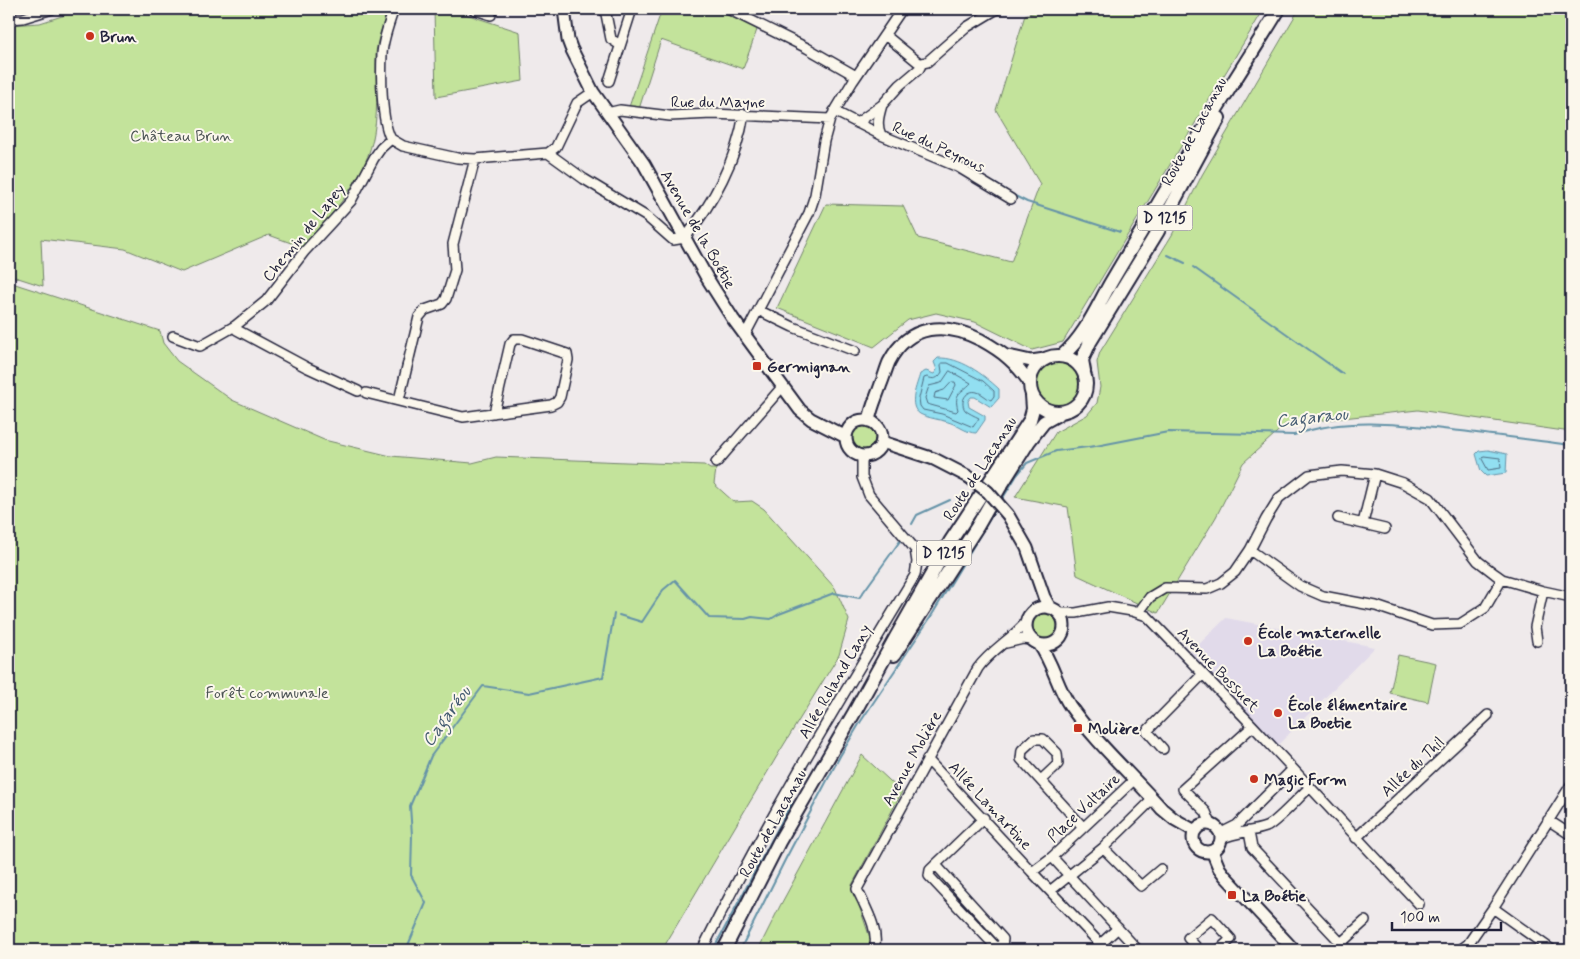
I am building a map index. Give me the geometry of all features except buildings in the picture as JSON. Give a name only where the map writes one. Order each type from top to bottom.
[{"type":"main road","name":"Avenue de la Boétie","points":[[564,9],[571,48],[593,92],[644,164],[718,296],[800,410],[811,419],[846,437]]},
{"type":"main road","name":"Route de Lacanau","points":[[1062,356],[1080,337],[1089,323],[1109,285],[1204,127],[1279,9]]},
{"type":"main road","name":"Route de Lacanau","points":[[1084,372],[1082,360],[1090,342],[1158,231],[1247,62]]},
{"type":"main road","points":[[869,420],[889,362],[906,341],[924,330],[944,328],[959,330],[1008,356],[1031,360],[1045,359]]},
{"type":"main road","points":[[1008,356],[1042,408],[1050,412],[1060,413],[1069,411],[1077,406],[1083,399],[1086,390],[1086,380],[1084,372],[1071,358],[1053,356],[1038,364],[1033,371],[1031,389]]},
{"type":"main road","name":"Route de Lacanau","points":[[724,950],[779,842],[950,542],[1030,420],[1032,409],[1031,389]]},
{"type":"main road","name":"Route de Lacanau","points":[[854,713],[920,616],[1030,441],[1044,422],[1060,413]]},
{"type":"main road","points":[[869,420],[878,426],[882,442],[873,455],[862,457],[852,452],[846,437],[853,424],[869,420]]},
{"type":"main road","points":[[882,442],[934,459],[968,477],[988,492],[1008,515],[1022,538],[1037,578],[1054,610],[1062,617],[1063,632],[1057,640],[1052,644],[1036,642]]},
{"type":"main road","points":[[1034,611],[1037,578]]},
{"type":"main road","points":[[1054,610],[1039,608],[1034,611],[1026,622],[1027,632],[1045,653],[1069,704],[1087,728],[1153,799],[1174,819],[1195,831]]},
{"type":"main road","points":[[1056,677],[1054,656],[1057,640]]},
{"type":"main road","points":[[1211,824],[1215,826],[1220,836],[1218,846],[1212,850],[1202,850],[1195,844],[1195,831],[1202,825],[1211,824]]},
{"type":"main road","points":[[1212,850],[1219,868],[1225,876],[1294,950]]},
{"type":"street","points":[[9,18],[23,18],[52,9]]},
{"type":"street","points":[[394,9],[389,21],[382,53],[383,110],[387,131],[391,139],[403,146],[442,156],[474,159],[548,153],[556,147],[577,103],[593,92]]},
{"type":"street","points":[[473,9],[491,15]]},
{"type":"street","points":[[605,9],[611,40],[620,45]]},
{"type":"street","points":[[608,81],[632,9]]},
{"type":"street","points":[[729,9],[808,48],[856,76]]},
{"type":"street","points":[[745,335],[809,213],[815,195],[824,141],[832,115],[902,9]]},
{"type":"street","points":[[885,36],[918,62],[927,62],[967,27],[997,9]]},
{"type":"street","points":[[857,122],[882,105],[900,85],[919,69],[922,63]]},
{"type":"street","name":"Rue du Peyrous","points":[[880,135],[878,118],[882,105]]},
{"type":"street","name":"Rue du Mayne","points":[[607,114],[620,110],[670,116],[712,114],[832,115]]},
{"type":"street","points":[[548,153],[584,179],[647,217],[673,240],[686,238],[699,221],[717,189],[731,158],[742,127],[744,114]]},
{"type":"street","name":"Rue du Peyrous","points":[[832,115],[857,122],[880,135],[958,167],[1011,199]]},
{"type":"street","name":"Chemin de Lapey","points":[[173,336],[200,346],[235,326],[266,301],[304,252],[352,201],[374,158],[391,139]]},
{"type":"street","points":[[399,400],[419,316],[425,310],[442,304],[446,298],[455,270],[453,244],[474,159]]},
{"type":"street","points":[[758,310],[793,327],[855,351]]},
{"type":"street","points":[[235,326],[237,330],[306,367],[362,392],[463,417],[494,414],[551,405],[557,402],[560,397],[568,360],[567,354],[522,339],[514,339],[510,344],[494,414]]},
{"type":"street","points":[[716,463],[783,386]]},
{"type":"street","name":"Allée Roland Cany","points":[[702,950],[727,900],[798,772],[915,575],[916,549],[869,495],[862,477],[862,457]]},
{"type":"street","points":[[1054,610],[1076,613],[1108,607],[1139,612],[1150,597],[1165,588],[1206,589],[1221,583],[1235,572],[1250,550],[1266,518],[1279,498],[1309,475],[1342,470],[1375,474],[1403,483],[1430,498],[1478,561],[1502,579],[1571,597]]},
{"type":"street","points":[[1363,524],[1375,474]]},
{"type":"street","points":[[1338,518],[1386,529]]},
{"type":"street","points":[[1250,550],[1300,586],[1322,596],[1376,606],[1432,626],[1460,624],[1485,608],[1502,579]]},
{"type":"street","points":[[1537,641],[1535,626],[1543,591]]},
{"type":"street","name":"Avenue Bossuet","points":[[1139,612],[1147,616],[1253,726],[1419,904]]},
{"type":"street","name":"Avenue Molière","points":[[877,947],[871,920],[857,889],[978,668],[984,659],[1020,630],[1026,622]]},
{"type":"street","name":"Avenue Molière","points":[[999,646],[1018,639],[1036,642]]},
{"type":"street","points":[[1163,749],[1147,731],[1203,674]]},
{"type":"street","name":"Allée du Thil","points":[[1356,838],[1488,715]]},
{"type":"street","points":[[1211,824],[1206,812],[1182,789],[1253,726]]},
{"type":"street","points":[[1041,780],[1058,764],[1057,753],[1043,740],[1034,738],[1022,750],[1021,759],[1083,827]]},
{"type":"street","name":"Allée Lamartine","points":[[927,759],[984,818],[1100,948]]},
{"type":"street","points":[[1220,836],[1237,825],[1292,770]]},
{"type":"street","name":"Place Voltaire","points":[[1032,872],[1052,858],[1135,779]]},
{"type":"street","points":[[1460,950],[1468,944],[1493,908],[1571,785]]},
{"type":"street","points":[[1220,836],[1249,832],[1268,826],[1309,788]]},
{"type":"street","points":[[1050,891],[1102,848],[1153,799]]},
{"type":"street","points":[[936,865],[1003,939],[1002,947],[995,946],[929,876],[930,870],[984,818]]},
{"type":"street","points":[[1548,820],[1571,835]]},
{"type":"street","points":[[1249,832],[1252,848],[1341,943],[1365,921]]},
{"type":"street","points":[[1102,848],[1141,886],[1161,869]]},
{"type":"street","points":[[1052,858],[1118,928],[1136,950]]},
{"type":"street","points":[[1493,908],[1552,950]]},
{"type":"street","points":[[1199,950],[1188,938],[1212,918],[1231,939],[1219,950]]},
{"type":"street","points":[[1100,948],[1118,928]]},
{"type":"shaded area","name":"École élémentaire La Boetie","points":[[1226,618],[1375,647],[1276,747],[1191,652]]},
{"type":"green space","name":"Château Brun","points":[[84,9],[388,9],[377,48],[376,113],[370,149],[356,180],[347,194],[302,247],[269,235],[182,272],[125,249],[41,239],[43,286],[9,275],[9,25],[40,23]]},
{"type":"green space","points":[[434,9],[450,9],[520,32],[523,81],[436,97]]},
{"type":"green space","points":[[662,9],[726,9],[758,27],[743,69],[661,40],[639,109],[629,107]]},
{"type":"green space","points":[[1045,9],[1264,9],[1063,342],[1032,350],[975,322],[936,313],[908,320],[874,347],[777,308],[826,204],[903,206],[918,238],[1011,262],[1040,184],[996,110],[1025,15]]},
{"type":"green space","points":[[1299,9],[1571,9],[1571,432],[1418,410],[1286,424],[1243,463],[1216,517],[1158,613],[1077,575],[1068,507],[1015,497],[1056,432],[1087,415],[1097,403],[1100,387],[1097,362],[1100,352],[1172,235],[1202,175]]},
{"type":"green space","name":"Forêt communale","points":[[9,282],[160,331],[163,343],[177,361],[232,400],[324,440],[391,456],[472,463],[496,457],[704,465],[710,469],[716,469],[714,484],[734,502],[752,501],[764,509],[835,588],[849,620],[839,655],[662,950],[561,950],[549,945],[547,950],[9,950]]},
{"type":"green space","points":[[1057,363],[1069,367],[1075,373],[1079,385],[1075,397],[1069,403],[1057,407],[1045,403],[1039,397],[1035,385],[1039,373],[1045,367]]},
{"type":"green space","points":[[863,426],[872,429],[875,438],[872,447],[863,450],[854,447],[851,438],[854,429]]},
{"type":"green space","points":[[1045,614],[1054,617],[1057,626],[1054,635],[1045,638],[1036,635],[1033,626],[1036,617]]},
{"type":"green space","points":[[1398,655],[1436,663],[1428,702],[1390,693]]},
{"type":"green space","points":[[862,755],[902,792],[852,885],[871,941],[866,950],[758,950],[780,906]]},
{"type":"water","points":[[938,358],[946,358],[963,363],[999,389],[999,398],[991,407],[975,397],[971,397],[968,401],[969,407],[985,416],[985,420],[976,433],[920,414],[916,410],[913,401],[920,374],[926,371],[934,374],[937,370],[934,362]]},
{"type":"water","points":[[1488,450],[1507,454],[1506,473],[1486,476],[1481,471],[1476,454],[1479,451]]},
{"type":"waterway","points":[[994,183],[1007,191]]},
{"type":"waterway","points":[[1013,195],[1027,202],[1120,232]]},
{"type":"waterway","points":[[1168,255],[1185,263]]},
{"type":"waterway","points":[[1193,267],[1343,374]]},
{"type":"waterway","name":"Cagaraou","points":[[1001,501],[1027,463],[1056,451],[1096,446],[1168,432],[1294,435],[1314,429],[1335,426],[1377,424],[1440,429],[1571,445]]},
{"type":"waterway","name":"Cagaréou","points":[[912,524],[917,515],[950,500]]},
{"type":"waterway","points":[[740,950],[840,756],[861,721],[930,618],[997,507]]},
{"type":"waterway","name":"Cagaréou","points":[[619,615],[642,622],[663,590],[675,580],[709,618],[745,619],[752,617],[771,619],[779,614],[834,593],[859,598],[900,541]]},
{"type":"waterway","name":"Cagaréou","points":[[406,950],[426,903],[411,875],[412,835],[410,806],[431,756],[483,686],[529,693],[603,677],[614,614]]},
{"type":"waterway","points":[[713,950],[792,802]]},
{"type":"place","name":"Brun","points":[[90,36]]},
{"type":"place","name":"Germignan","points":[[757,366]]},
{"type":"place","name":"École maternelle La Boétie","points":[[1248,641]]},
{"type":"place","name":"École élémentaire La Boetie","points":[[1278,713]]},
{"type":"place","name":"Molière","points":[[1078,728]]},
{"type":"place","name":"Magic Form","points":[[1254,779]]},
{"type":"place","name":"La Boétie","points":[[1232,895]]}]
